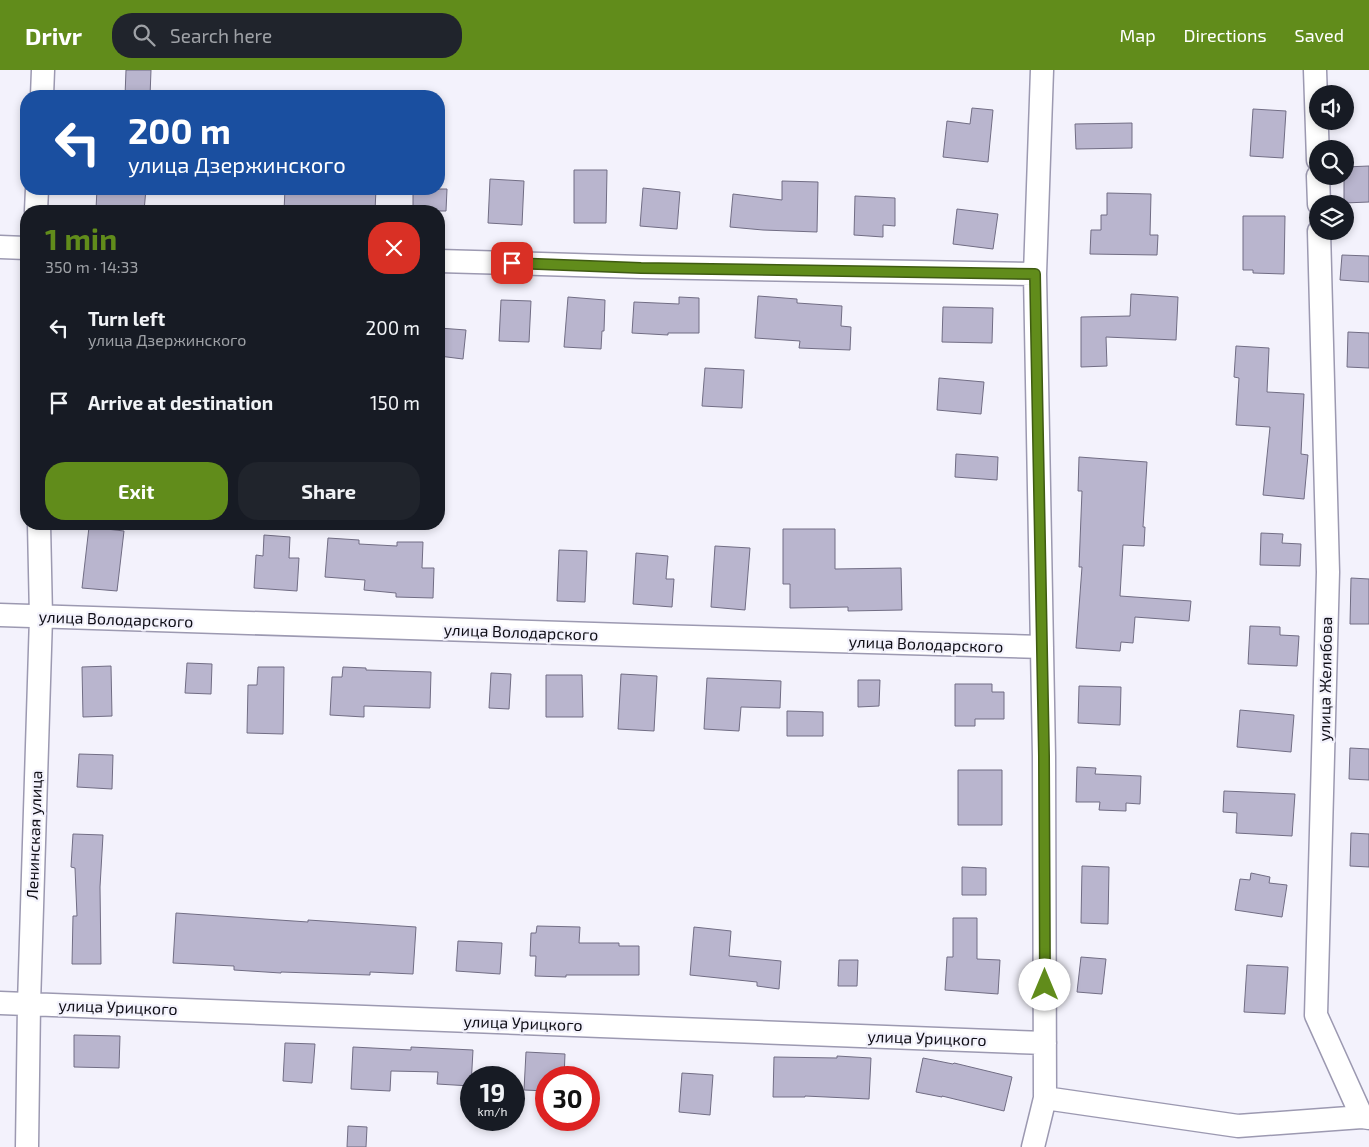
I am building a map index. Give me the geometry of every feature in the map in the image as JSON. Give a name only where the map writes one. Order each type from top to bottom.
[{"type":"street","points":[[42,90],[43,70]]},
{"type":"street","points":[[1033,1147],[1045,1098],[1044,756],[1035,274],[1042,70]]},
{"type":"street","points":[[1315,70],[1317,140]]},
{"type":"street","name":"улица Желябова","points":[[1319,240],[1328,572],[1316,1015],[1365,1117]]},
{"type":"street","points":[[0,247],[20,248]]},
{"type":"street","points":[[445,261],[641,268],[1035,274]]},
{"type":"street","name":"Ленинская улица","points":[[27,1147],[29,1004],[41,617],[39,530]]},
{"type":"street","name":"улица Володарского","points":[[0,615],[1042,647]]},
{"type":"street","name":"улица Урицкого","points":[[0,1003],[1045,1043]]},
{"type":"street","points":[[1045,1098],[1238,1126],[1365,1117]]},
{"type":"building","points":[[126,70],[151,70],[150,90],[125,90]]},
{"type":"building","points":[[972,108],[993,110],[988,162],[943,157],[947,121],[970,124]]},
{"type":"building","points":[[1253,109],[1286,111],[1283,158],[1250,156]]},
{"type":"building","points":[[1132,123],[1132,148],[1076,149],[1075,124]]},
{"type":"building","points":[[1369,166],[1369,202],[1354,203],[1354,195],[1344,195],[1344,185],[1354,185],[1354,167]]},
{"type":"building","points":[[574,170],[607,170],[606,223],[574,223]]},
{"type":"building","points":[[490,179],[524,181],[522,225],[488,223]]},
{"type":"building","points":[[782,181],[818,182],[817,232],[730,227],[733,194],[782,200]]},
{"type":"building","points":[[643,188],[680,192],[677,229],[640,226]]},
{"type":"building","points":[[445,189],[447,189],[446,211],[445,205],[413,205],[413,195],[445,195]]},
{"type":"building","points":[[1107,193],[1151,194],[1150,235],[1158,235],[1157,255],[1090,254],[1091,230],[1101,230],[1101,215],[1107,215]]},
{"type":"building","points":[[97,195],[145,195],[145,205],[96,205]]},
{"type":"building","points":[[285,195],[376,195],[375,205],[284,205]]},
{"type":"building","points":[[855,196],[895,198],[895,226],[883,225],[883,237],[854,235]]},
{"type":"building","points":[[957,209],[998,214],[993,249],[953,244]]},
{"type":"building","points":[[1243,216],[1285,216],[1284,274],[1253,273],[1253,270],[1243,270]]},
{"type":"building","points":[[1342,255],[1369,256],[1369,282],[1340,280]]},
{"type":"building","points":[[1131,294],[1178,297],[1176,340],[1106,337],[1107,366],[1081,367],[1081,317],[1130,316]]},
{"type":"building","points":[[758,296],[797,299],[797,303],[842,306],[841,326],[851,327],[850,350],[799,348],[800,341],[755,338]]},
{"type":"building","points":[[568,297],[605,300],[604,331],[602,331],[601,349],[564,347]]},
{"type":"building","points":[[679,297],[699,298],[699,333],[668,333],[668,335],[632,333],[634,302],[679,304]]},
{"type":"building","points":[[501,300],[531,301],[529,342],[499,341]]},
{"type":"building","points":[[943,307],[993,308],[992,343],[942,342]]},
{"type":"building","points":[[445,328],[466,330],[463,359],[445,357]]},
{"type":"building","points":[[1348,332],[1369,333],[1369,368],[1347,367]]},
{"type":"building","points":[[1236,346],[1269,348],[1267,392],[1304,394],[1301,454],[1308,455],[1304,499],[1263,495],[1270,427],[1236,425],[1239,378],[1234,377]]},
{"type":"building","points":[[705,368],[744,370],[742,408],[702,406]]},
{"type":"building","points":[[939,378],[984,382],[981,414],[937,410]]},
{"type":"building","points":[[956,454],[998,457],[997,480],[955,477]]},
{"type":"building","points":[[1079,457],[1147,462],[1143,527],[1145,527],[1144,546],[1123,545],[1120,596],[1191,601],[1189,621],[1135,617],[1133,643],[1121,642],[1120,651],[1076,648],[1082,567],[1079,567],[1082,491],[1078,491]]},
{"type":"building","points":[[783,529],[835,529],[835,569],[901,568],[902,610],[848,611],[848,607],[790,608],[790,584],[783,584]]},
{"type":"building","points":[[89,530],[124,531],[117,591],[82,588]]},
{"type":"building","points":[[1261,533],[1283,534],[1282,543],[1301,544],[1300,566],[1260,565]]},
{"type":"building","points":[[264,535],[290,537],[289,558],[299,558],[297,591],[254,588],[256,555],[263,556]]},
{"type":"building","points":[[328,538],[359,540],[359,544],[397,546],[397,542],[423,542],[422,568],[434,568],[433,598],[396,597],[396,593],[364,590],[365,580],[325,577]]},
{"type":"building","points":[[715,546],[750,548],[745,610],[711,607]]},
{"type":"building","points":[[559,550],[587,551],[585,602],[557,601]]},
{"type":"building","points":[[636,553],[668,556],[666,579],[674,579],[672,607],[633,604]]},
{"type":"building","points":[[1351,578],[1369,579],[1369,624],[1350,624]]},
{"type":"building","points":[[1250,626],[1280,627],[1280,635],[1299,636],[1297,666],[1248,664]]},
{"type":"building","points":[[187,663],[212,664],[211,694],[185,693]]},
{"type":"building","points":[[111,666],[112,716],[83,717],[82,667]]},
{"type":"building","points":[[258,667],[284,667],[283,734],[247,733],[248,685],[257,685]]},
{"type":"building","points":[[343,667],[366,668],[366,670],[431,672],[430,708],[364,706],[364,717],[330,715],[332,677],[342,677]]},
{"type":"building","points":[[491,673],[511,674],[509,709],[489,708]]},
{"type":"building","points":[[621,674],[657,676],[654,731],[618,729]]},
{"type":"building","points":[[546,675],[582,675],[583,717],[546,717]]},
{"type":"building","points":[[707,678],[781,681],[780,708],[741,707],[739,731],[704,729]]},
{"type":"building","points":[[858,680],[880,680],[879,706],[858,707]]},
{"type":"building","points":[[955,684],[992,684],[992,692],[1004,692],[1004,719],[975,719],[975,726],[955,726]]},
{"type":"building","points":[[1079,686],[1121,687],[1120,725],[1078,723]]},
{"type":"building","points":[[1240,710],[1294,715],[1291,752],[1237,747]]},
{"type":"building","points":[[787,711],[823,712],[823,736],[787,736]]},
{"type":"building","points":[[1350,748],[1369,749],[1369,780],[1349,779]]},
{"type":"building","points":[[79,754],[113,755],[112,789],[77,787]]},
{"type":"building","points":[[1077,767],[1096,768],[1095,774],[1141,776],[1140,804],[1126,803],[1126,811],[1099,810],[1100,802],[1076,802]]},
{"type":"building","points":[[958,770],[1002,770],[1002,825],[958,825]]},
{"type":"building","points":[[1224,791],[1295,794],[1292,836],[1236,833],[1237,813],[1223,812]]},
{"type":"building","points":[[1351,833],[1369,834],[1369,867],[1350,866]]},
{"type":"building","points":[[73,834],[103,835],[100,887],[101,964],[72,964],[73,916],[77,916],[75,868],[71,867]]},
{"type":"building","points":[[1082,866],[1109,867],[1108,924],[1081,923]]},
{"type":"building","points":[[962,867],[986,868],[986,895],[962,895]]},
{"type":"building","points":[[1251,873],[1270,877],[1269,883],[1287,885],[1282,917],[1235,910],[1240,879],[1250,880]]},
{"type":"building","points":[[176,913],[416,927],[413,974],[370,972],[370,975],[281,973],[234,970],[234,966],[173,963]]},
{"type":"building","points":[[953,918],[977,918],[977,959],[1000,960],[998,994],[945,990],[947,957],[953,957]]},
{"type":"building","points":[[537,926],[580,927],[579,943],[619,943],[619,946],[639,946],[639,975],[535,976],[536,956],[530,956],[531,933],[536,933]]},
{"type":"building","points":[[694,927],[731,931],[729,956],[781,961],[779,989],[757,986],[757,982],[690,975]]},
{"type":"building","points":[[458,941],[502,943],[500,974],[456,971]]},
{"type":"building","points":[[1081,957],[1106,959],[1102,994],[1077,992]]},
{"type":"building","points":[[839,960],[858,960],[857,986],[838,986]]},
{"type":"building","points":[[1247,965],[1288,967],[1285,1014],[1244,1012]]},
{"type":"building","points":[[74,1035],[120,1036],[119,1068],[74,1067]]},
{"type":"building","points":[[285,1043],[315,1044],[312,1083],[283,1081]]},
{"type":"building","points":[[353,1047],[411,1050],[411,1047],[473,1050],[472,1066],[460,1066],[460,1085],[437,1084],[438,1072],[391,1071],[390,1091],[351,1089]]},
{"type":"building","points":[[526,1052],[565,1054],[564,1066],[535,1066],[535,1090],[525,1090]]},
{"type":"building","points":[[837,1056],[871,1058],[869,1099],[805,1096],[773,1097],[774,1057],[837,1058]]},
{"type":"building","points":[[923,1058],[954,1063],[1012,1077],[1004,1111],[942,1096],[916,1092]]},
{"type":"building","points":[[682,1073],[713,1075],[710,1115],[679,1112]]},
{"type":"building","points":[[348,1126],[367,1127],[366,1147],[347,1147]]},
{"type":"route","points":[[512,263],[641,268],[1035,274],[1044,756],[1045,985]]}]
